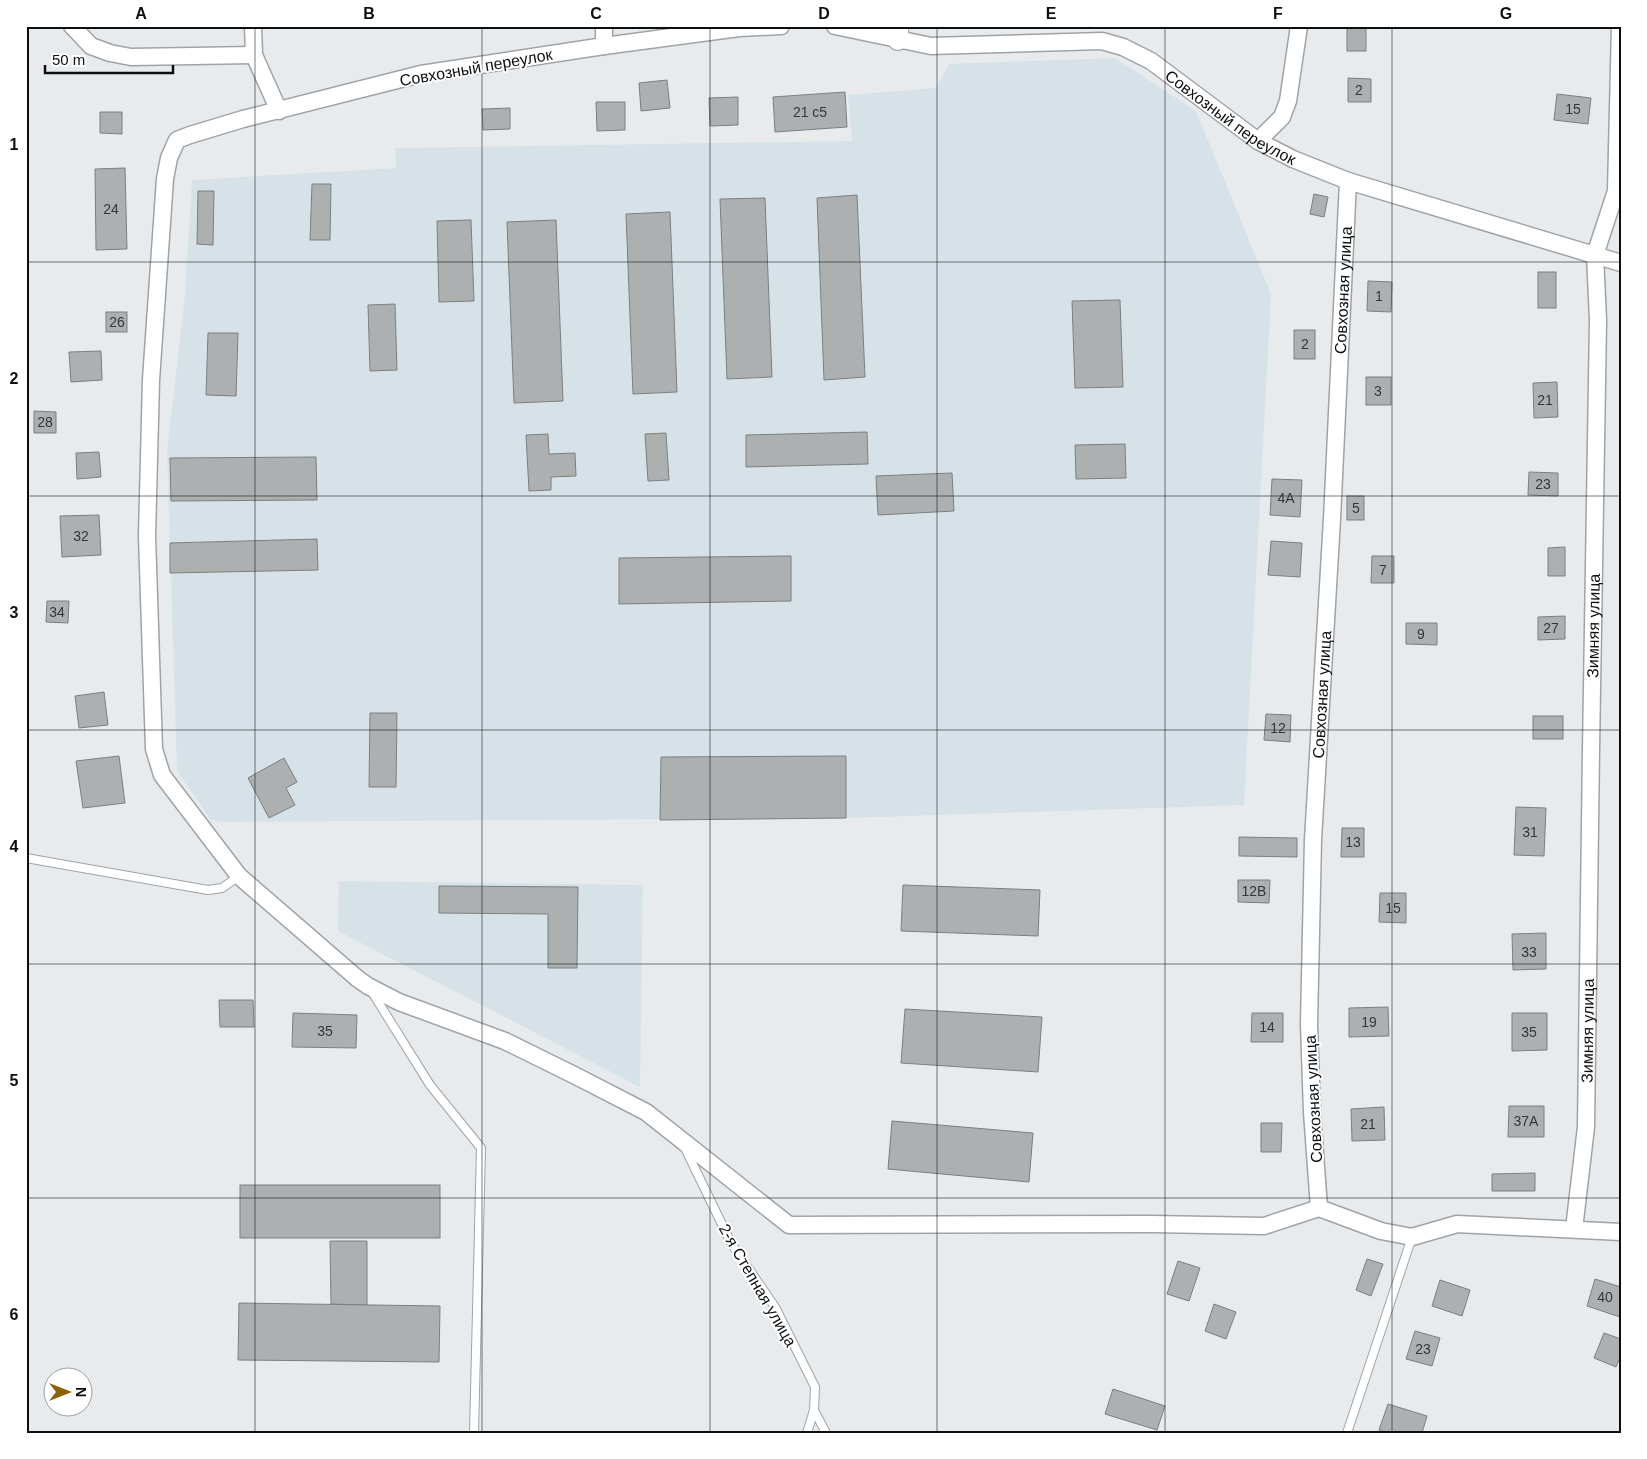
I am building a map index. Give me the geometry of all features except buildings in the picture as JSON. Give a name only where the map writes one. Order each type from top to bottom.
[{"type":"street","points":[[72,26],[91,46],[110,54],[131,57],[254,55]]},
{"type":"street","points":[[253,26],[254,55],[279,111]]},
{"type":"street","points":[[604,26],[604,46]]},
{"type":"street","name":"Совхозный переулок","points":[[239,876],[162,775],[154,749],[147,536],[151,380],[165,179],[169,158],[176,140],[190,134],[234,122],[422,74],[604,46],[739,28],[781,26]]},
{"type":"street","name":"Совхозный переулок","points":[[835,26],[898,33],[931,46],[1102,42],[1123,47],[1151,61],[1258,140],[1293,159],[1348,182],[1621,263]]},
{"type":"street","points":[[1258,140],[1282,116],[1288,101],[1299,26]]},
{"type":"street","name":"Зимняя улица","points":[[1574,1230],[1586,1127],[1598,320],[1595,255],[1616,191],[1620,26]]},
{"type":"street","name":"Совхозная улица","points":[[1319,1208],[1312,1112],[1309,1024],[1313,840],[1332,519],[1348,182]]},
{"type":"street","points":[[239,876],[368,986],[399,1002],[504,1041],[646,1112],[681,1142],[788,1225],[1152,1224],[1264,1226],[1319,1208],[1381,1232],[1412,1237],[1457,1224],[1621,1232]]},
{"type":"lane","points":[[26,858],[208,890],[222,888],[239,876]]},
{"type":"lane","points":[[368,986],[430,1084],[481,1148],[474,1433]]},
{"type":"lane","name":"2-я Степная улица","points":[[681,1142],[731,1243],[775,1307],[815,1387],[814,1410],[807,1433]]},
{"type":"lane","points":[[1347,1433],[1412,1237]]},
{"type":"lane","points":[[814,1410],[826,1433]]},
{"type":"shaded area","points":[[1115,58],[1196,111],[1271,294],[1244,805],[846,818],[220,822],[210,819],[177,771],[167,451],[185,295],[192,180],[396,168],[395,148],[852,141],[848,95],[936,88],[948,64]]},
{"type":"shaded area","points":[[339,881],[643,885],[640,1087],[338,931]]}]
